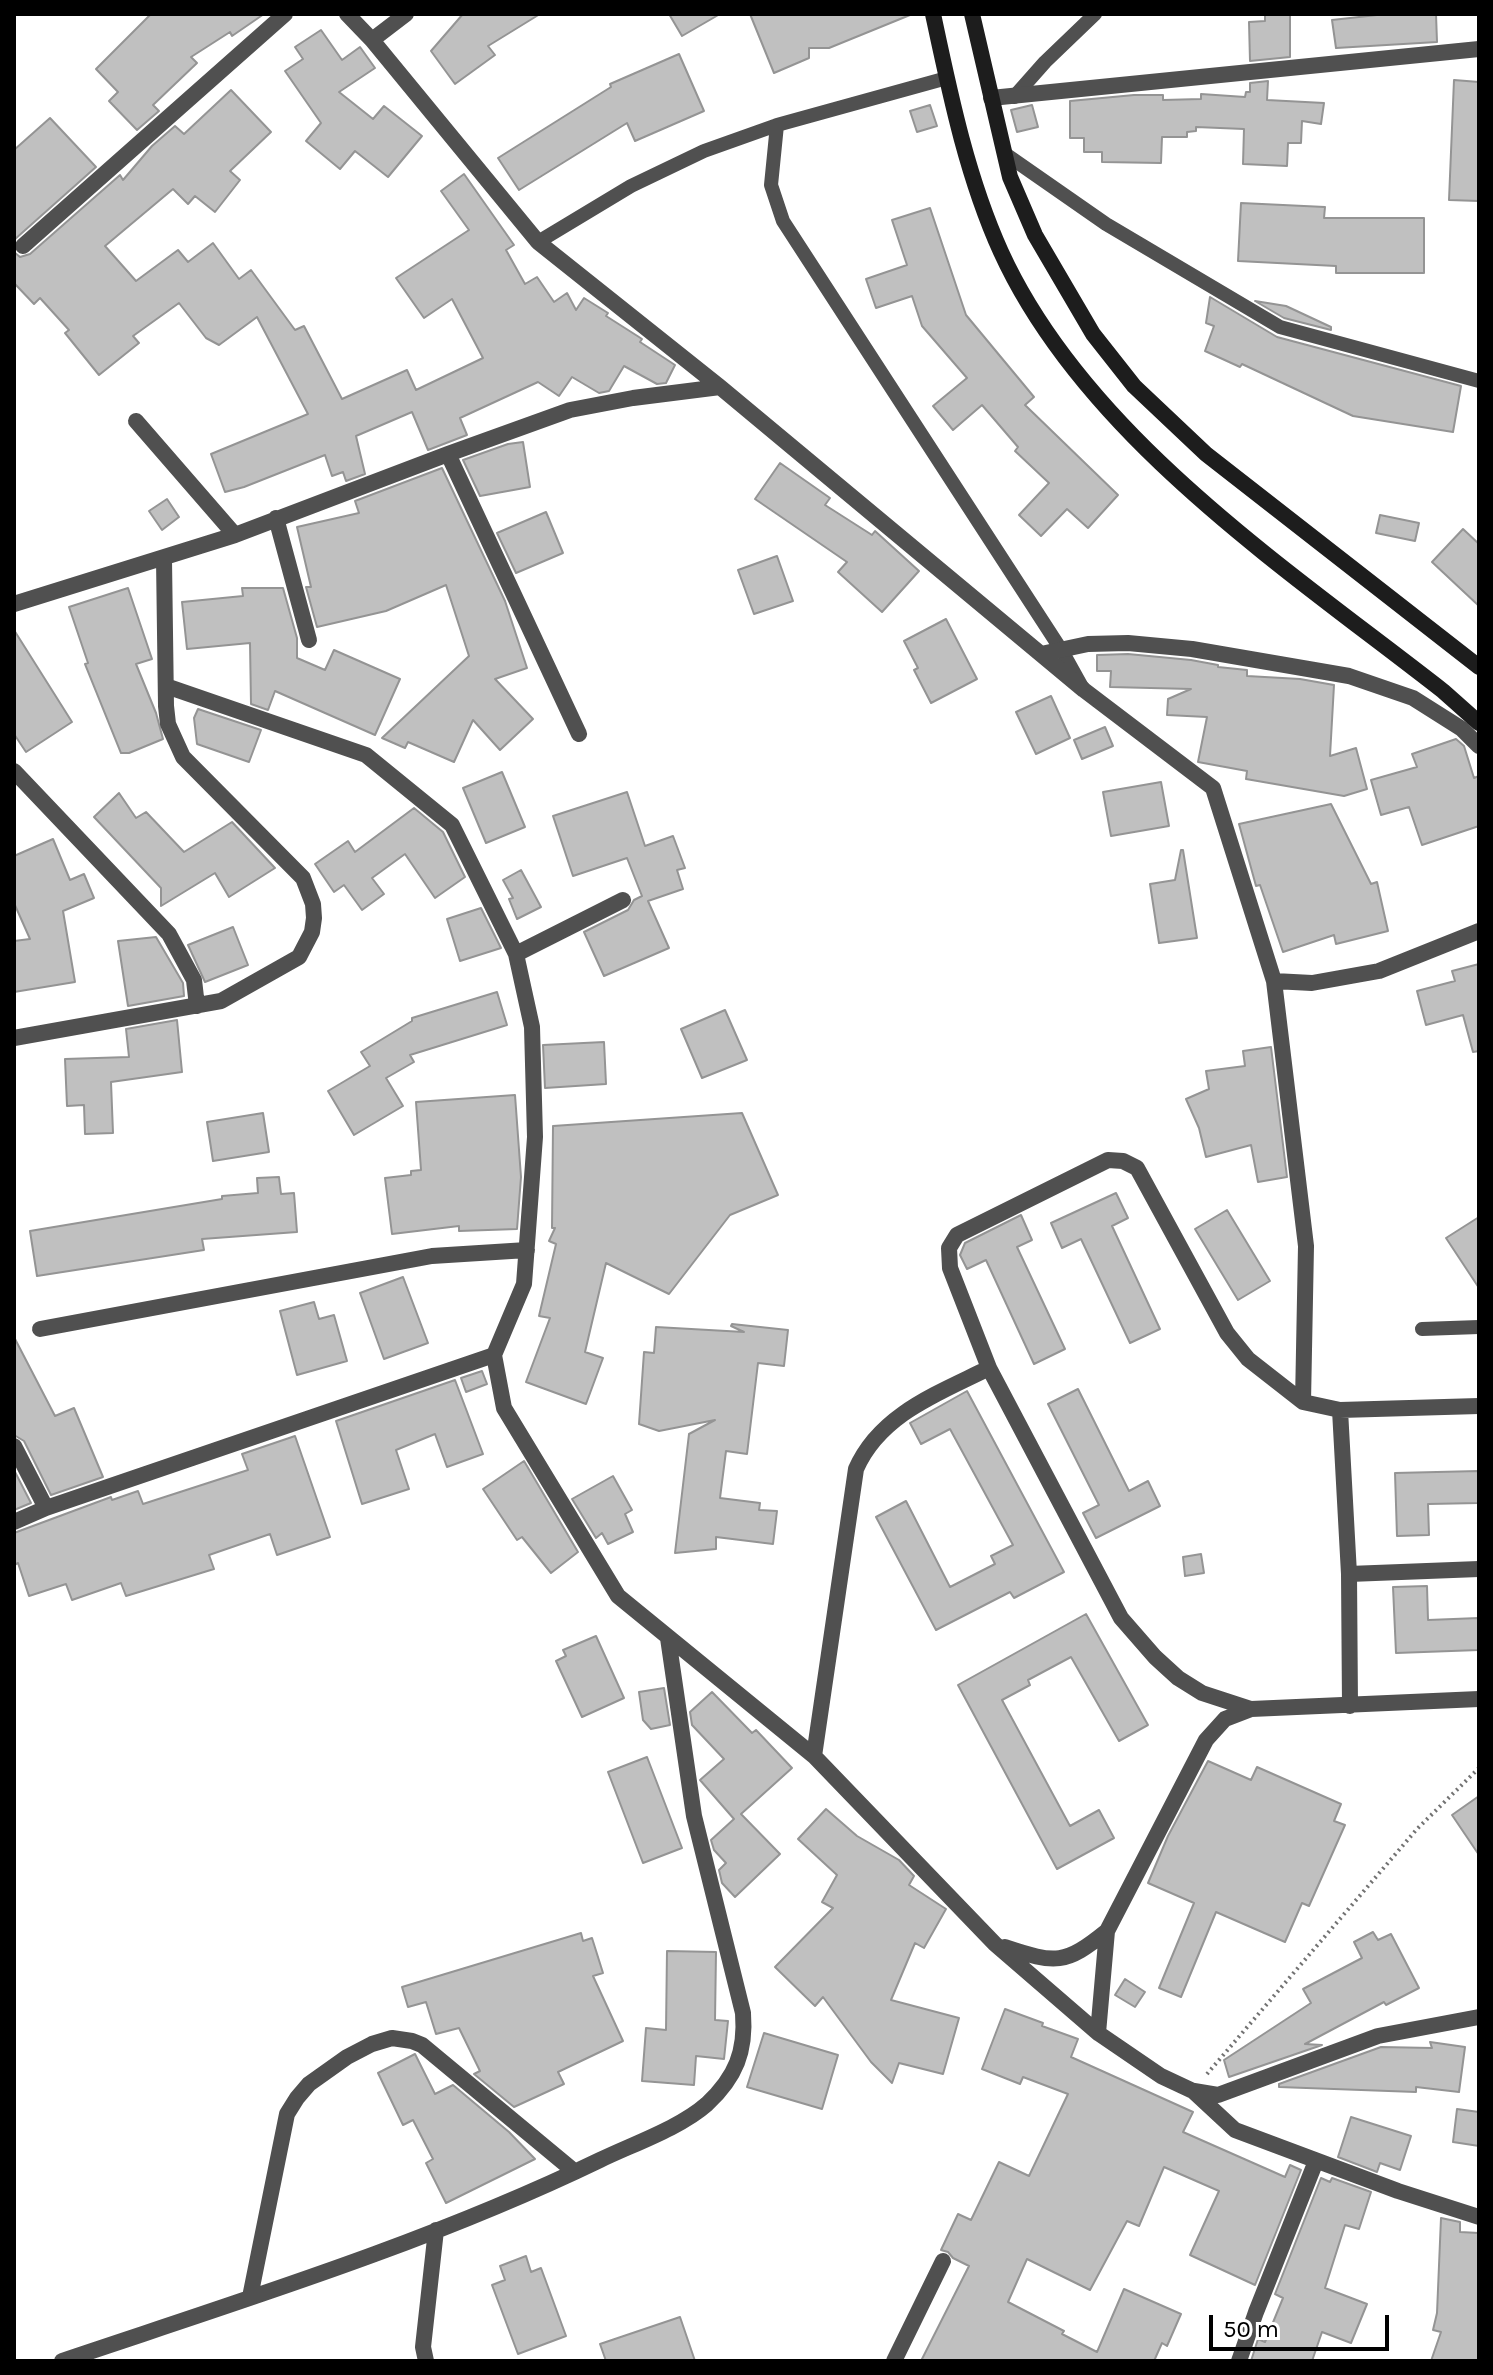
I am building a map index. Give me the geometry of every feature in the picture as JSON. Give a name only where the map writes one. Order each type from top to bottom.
[{"type":"main road","points":[[933,14],[977,192],[1026,301],[1054,345],[1144,448],[1210,507],[1443,691],[1479,723]]},
{"type":"main road","points":[[972,14],[1010,177],[1042,247],[1093,334],[1134,386],[1206,454],[1479,667]]},
{"type":"street","points":[[23,246],[285,14]]},
{"type":"street","points":[[347,14],[372,40],[538,242],[720,387],[1084,690],[1213,788],[1274,981],[1306,1246],[1303,1402]]},
{"type":"street","points":[[372,40],[406,14]]},
{"type":"street","points":[[991,98],[1479,49]]},
{"type":"street","points":[[14,604],[235,535],[570,410],[720,387]]},
{"type":"street","points":[[136,421],[235,535]]},
{"type":"street","points":[[448,454],[579,734]]},
{"type":"street","points":[[276,518],[309,640]]},
{"type":"street","points":[[14,1038],[221,1001],[299,957],[312,932],[313,904],[303,878],[183,757],[168,724],[164,559]]},
{"type":"street","points":[[1041,654],[1088,644],[1144,644],[1192,649],[1349,676],[1413,698],[1462,729],[1479,746]]},
{"type":"street","points":[[166,686],[366,755],[452,825],[516,954],[532,1027],[535,1137],[524,1284],[494,1355],[504,1408],[618,1596],[814,1756],[995,1944],[1098,2033],[1161,2076],[1193,2091],[1218,2095],[1378,2036],[1479,2017]]},
{"type":"street","points":[[14,771],[169,934],[194,980],[197,1006]]},
{"type":"street","points":[[516,954],[623,900]]},
{"type":"street","points":[[1274,981],[1312,983],[1379,971],[1479,931]]},
{"type":"street","points":[[1251,1709],[1202,1693],[1178,1678],[1121,1618],[989,1368],[950,1268],[949,1248],[957,1235],[1108,1160],[1123,1161],[1137,1168],[1227,1333],[1248,1359],[1303,1402],[1340,1410],[1479,1406]]},
{"type":"street","points":[[40,1329],[432,1256],[527,1250]]},
{"type":"street","points":[[14,1522],[46,1508],[494,1355]]},
{"type":"street","points":[[814,1756],[856,1469],[864,1451],[893,1419],[989,1368]]},
{"type":"street","points":[[1340,1410],[1349,1574],[1350,1706]]},
{"type":"street","points":[[14,1446],[46,1508]]},
{"type":"street","points":[[1349,1574],[1479,1569]]},
{"type":"street","points":[[62,2361],[436,2230],[575,2172],[684,2120],[705,2105],[723,2086],[736,2065],[745,2040],[737,1982],[694,1816],[668,1638]]},
{"type":"street","points":[[1098,2033],[1107,1931],[1206,1740],[1225,1719],[1251,1709],[1479,1699]]},
{"type":"street","points":[[995,1944],[1035,1957],[1058,1960],[1084,1949],[1107,1931]]},
{"type":"street","points":[[250,2297],[287,2114],[309,2084],[347,2057],[382,2040],[402,2038],[422,2045],[575,2172]]},
{"type":"street","points":[[1193,2091],[1235,2130],[1479,2217]]},
{"type":"street","points":[[1239,2361],[1316,2161]]},
{"type":"street","points":[[426,2361],[423,2347],[436,2230]]},
{"type":"street","points":[[894,2361],[943,2261]]},
{"type":"lane","points":[[1014,97],[1095,14]]},
{"type":"lane","points":[[538,242],[631,186],[704,151],[777,125],[947,78]]},
{"type":"lane","points":[[777,125],[771,185],[783,221],[1062,651],[1084,690]]},
{"type":"lane","points":[[1004,153],[1106,224],[1280,327],[1479,381]]},
{"type":"lane","points":[[1422,1329],[1479,1327]]},
{"type":"path","points":[[1193,2091],[1417,1829],[1479,1768]]},
{"type":"building","points":[[151,14],[264,14],[232,36],[230,32],[191,57],[197,63],[153,105],[159,111],[137,130],[109,101],[118,92],[96,69]]},
{"type":"building","points":[[463,14],[540,14],[488,46],[495,55],[455,84],[431,51]]},
{"type":"building","points":[[669,14],[720,14],[682,36]]},
{"type":"building","points":[[750,14],[910,15],[829,48],[809,48],[809,58],[774,73]]},
{"type":"building","points":[[1265,14],[1290,14],[1290,57],[1250,61],[1249,22],[1265,21]]},
{"type":"building","points":[[1386,14],[1436,14],[1437,42],[1336,48],[1332,20]]},
{"type":"building","points":[[321,30],[342,60],[360,47],[375,68],[339,92],[373,119],[384,106],[422,136],[388,177],[355,151],[340,169],[306,141],[321,123],[285,71],[303,59],[295,47]]},
{"type":"building","points":[[679,54],[704,111],[635,141],[627,123],[519,190],[498,158],[611,87],[610,84]]},
{"type":"building","points":[[1454,80],[1479,82],[1479,201],[1449,200]]},
{"type":"building","points":[[1268,81],[1267,100],[1324,103],[1321,124],[1302,121],[1301,143],[1288,143],[1287,166],[1243,164],[1244,129],[1196,127],[1196,131],[1187,132],[1187,137],[1162,137],[1161,163],[1102,162],[1102,152],[1084,152],[1084,138],[1070,138],[1070,101],[1134,95],[1163,95],[1163,100],[1201,99],[1201,94],[1245,97],[1246,92],[1250,92],[1250,83]]},
{"type":"building","points":[[231,90],[271,132],[230,171],[240,180],[215,212],[195,196],[188,204],[173,189],[105,246],[136,281],[178,250],[188,262],[213,243],[239,279],[251,270],[295,330],[304,326],[342,399],[407,370],[416,390],[483,358],[452,299],[424,318],[396,278],[469,230],[441,191],[464,174],[514,245],[506,250],[525,284],[537,277],[554,302],[567,293],[576,310],[584,298],[608,313],[606,316],[675,365],[666,383],[657,384],[624,366],[609,391],[599,393],[572,377],[559,396],[538,382],[460,418],[467,435],[428,450],[412,412],[356,436],[365,474],[346,481],[343,472],[332,476],[325,455],[225,492],[211,454],[308,414],[257,317],[219,345],[206,338],[179,303],[133,336],[139,343],[99,375],[65,333],[69,330],[40,298],[34,304],[14,283],[14,252],[20,257],[30,254],[120,175],[123,180],[152,146],[175,126],[184,134]]},
{"type":"building","points":[[930,105],[937,126],[917,132],[910,111]]},
{"type":"building","points":[[1032,105],[1038,127],[1017,132],[1011,110]]},
{"type":"building","points":[[50,118],[96,167],[14,240],[14,150]]},
{"type":"building","points":[[1241,203],[1325,207],[1324,218],[1424,218],[1424,273],[1336,273],[1336,266],[1238,261]]},
{"type":"building","points":[[930,208],[966,315],[1034,397],[1025,405],[1118,495],[1088,528],[1067,509],[1041,536],[1019,515],[1049,483],[1015,451],[1018,447],[982,405],[953,430],[933,406],[967,378],[922,326],[912,296],[876,308],[866,279],[907,265],[892,220]]},
{"type":"building","points":[[1210,297],[1277,337],[1461,386],[1453,432],[1353,416],[1242,364],[1240,367],[1205,351],[1214,326],[1206,323]]},
{"type":"building","points":[[1255,301],[1286,306],[1331,327],[1331,330],[1284,318]]},
{"type":"building","points":[[523,442],[530,487],[480,496],[463,460]]},
{"type":"building","points":[[780,463],[830,498],[825,505],[872,535],[875,531],[919,571],[882,612],[838,572],[847,562],[755,499]]},
{"type":"building","points":[[442,468],[505,601],[527,668],[495,679],[533,719],[500,750],[473,720],[454,762],[408,742],[405,748],[382,738],[469,656],[446,585],[386,611],[317,627],[306,587],[311,587],[297,527],[359,513],[355,501]]},
{"type":"building","points":[[167,499],[179,517],[162,530],[149,511]]},
{"type":"building","points":[[546,512],[563,553],[516,573],[497,533]]},
{"type":"building","points":[[1380,515],[1419,523],[1415,541],[1376,533]]},
{"type":"building","points":[[1463,529],[1479,544],[1479,606],[1432,562]]},
{"type":"building","points":[[777,556],[793,601],[754,614],[738,570]]},
{"type":"building","points":[[128,588],[152,659],[136,664],[163,739],[129,753],[121,753],[85,664],[88,663],[69,607]]},
{"type":"building","points":[[242,588],[283,588],[297,638],[297,658],[325,670],[334,650],[400,679],[375,735],[275,691],[268,710],[251,704],[250,643],[187,649],[182,602],[243,596]]},
{"type":"building","points":[[946,619],[977,679],[931,703],[914,670],[918,668],[904,641]]},
{"type":"building","points":[[14,630],[72,722],[26,752],[14,734]]},
{"type":"building","points":[[1128,654],[1191,660],[1247,670],[1247,676],[1300,679],[1334,685],[1330,756],[1356,748],[1367,789],[1344,796],[1246,779],[1247,771],[1198,762],[1207,717],[1167,715],[1168,699],[1191,689],[1110,687],[1111,671],[1097,671],[1097,655]]},
{"type":"building","points":[[1051,696],[1070,738],[1036,754],[1016,712]]},
{"type":"building","points":[[198,709],[261,730],[249,762],[197,744],[194,718]]},
{"type":"building","points":[[1105,727],[1113,746],[1082,759],[1074,740]]},
{"type":"building","points":[[1456,739],[1464,746],[1474,778],[1479,776],[1479,826],[1422,845],[1409,807],[1381,815],[1371,780],[1417,767],[1412,754]]},
{"type":"building","points":[[502,772],[525,827],[486,843],[463,788]]},
{"type":"building","points":[[1161,782],[1169,826],[1111,836],[1103,792]]},
{"type":"building","points":[[627,792],[645,846],[673,836],[685,868],[677,870],[683,889],[648,901],[669,948],[604,976],[584,932],[628,910],[634,900],[642,896],[627,858],[573,876],[553,816]]},
{"type":"building","points":[[119,793],[136,818],[146,812],[184,852],[232,822],[275,868],[229,897],[215,873],[161,906],[161,888],[94,817]]},
{"type":"building","points":[[1331,804],[1371,884],[1377,882],[1388,931],[1336,944],[1334,935],[1283,952],[1260,885],[1256,886],[1239,824]]},
{"type":"building","points":[[414,808],[443,832],[465,877],[435,898],[405,854],[372,878],[384,894],[362,910],[344,885],[334,892],[315,864],[348,841],[355,852]]},
{"type":"building","points":[[53,839],[70,880],[84,874],[94,898],[63,911],[75,982],[14,992],[14,941],[30,939],[14,903],[14,856]]},
{"type":"building","points":[[1181,850],[1197,938],[1159,943],[1150,884],[1175,880]]},
{"type":"building","points":[[521,870],[541,907],[517,919],[509,899],[513,898],[503,880]]},
{"type":"building","points":[[481,908],[501,948],[460,961],[447,919]]},
{"type":"building","points":[[233,927],[248,965],[205,982],[188,945]]},
{"type":"building","points":[[156,937],[183,983],[184,996],[128,1006],[118,941]]},
{"type":"building","points":[[1479,964],[1479,1051],[1473,1052],[1463,1015],[1426,1025],[1417,991],[1455,981],[1452,971]]},
{"type":"building","points":[[497,992],[507,1025],[410,1055],[414,1062],[386,1078],[403,1106],[354,1135],[328,1091],[370,1066],[361,1052],[412,1021],[412,1018]]},
{"type":"building","points":[[725,1010],[747,1060],[702,1078],[681,1029]]},
{"type":"building","points":[[177,1020],[182,1072],[111,1082],[113,1133],[85,1134],[84,1105],[67,1106],[65,1059],[129,1057],[126,1029]]},
{"type":"building","points":[[604,1042],[606,1084],[545,1088],[543,1045]]},
{"type":"building","points":[[1271,1047],[1287,1177],[1258,1182],[1251,1145],[1206,1157],[1199,1128],[1186,1099],[1209,1089],[1206,1071],[1245,1066],[1243,1051]]},
{"type":"building","points":[[515,1095],[521,1177],[517,1229],[459,1231],[459,1226],[392,1234],[385,1178],[411,1175],[411,1171],[421,1170],[416,1102]]},
{"type":"building","points":[[263,1113],[269,1152],[213,1161],[207,1122]]},
{"type":"building","points":[[742,1113],[778,1195],[730,1215],[669,1294],[606,1263],[585,1352],[603,1358],[586,1404],[526,1382],[550,1318],[539,1316],[556,1244],[549,1241],[555,1228],[552,1228],[553,1126]]},
{"type":"building","points":[[279,1177],[281,1194],[294,1193],[297,1232],[202,1239],[204,1250],[37,1276],[30,1231],[222,1199],[222,1196],[258,1193],[257,1178]]},
{"type":"building","points":[[1116,1193],[1128,1218],[1112,1226],[1160,1329],[1130,1343],[1081,1239],[1062,1248],[1051,1223]]},
{"type":"building","points":[[1227,1210],[1270,1281],[1238,1300],[1195,1229]]},
{"type":"building","points":[[1021,1215],[1032,1240],[1017,1247],[1065,1349],[1034,1364],[986,1260],[967,1269],[960,1255],[965,1243]]},
{"type":"building","points":[[1479,1217],[1479,1288],[1446,1238]]},
{"type":"building","points":[[403,1277],[428,1343],[384,1359],[360,1293]]},
{"type":"building","points":[[314,1302],[319,1319],[334,1315],[347,1361],[297,1375],[280,1311]]},
{"type":"building","points":[[732,1324],[788,1330],[784,1366],[758,1363],[747,1454],[726,1451],[720,1498],[760,1503],[759,1510],[777,1511],[773,1544],[716,1537],[716,1549],[675,1553],[689,1434],[715,1420],[659,1431],[639,1424],[644,1352],[654,1353],[656,1327],[744,1332]]},
{"type":"building","points":[[14,1337],[55,1416],[74,1408],[103,1477],[51,1495],[24,1441],[14,1435]]},
{"type":"building","points":[[482,1371],[487,1384],[466,1392],[461,1378]]},
{"type":"building","points":[[455,1380],[483,1454],[447,1467],[435,1434],[396,1450],[409,1489],[362,1504],[336,1421]]},
{"type":"building","points":[[1078,1389],[1129,1491],[1148,1481],[1160,1506],[1096,1538],[1083,1513],[1099,1505],[1048,1404]]},
{"type":"building","points":[[967,1391],[1064,1572],[1014,1598],[1010,1592],[936,1630],[876,1517],[906,1501],[950,1587],[995,1564],[991,1556],[1013,1545],[950,1429],[921,1444],[910,1423]]},
{"type":"building","points":[[295,1436],[330,1537],[277,1555],[270,1534],[209,1555],[214,1569],[126,1596],[121,1583],[72,1600],[66,1584],[29,1596],[18,1563],[14,1565],[14,1533],[111,1497],[112,1500],[138,1491],[143,1504],[248,1470],[242,1454]]},
{"type":"building","points":[[524,1461],[578,1552],[551,1573],[522,1537],[517,1540],[483,1489]]},
{"type":"building","points":[[14,1470],[31,1503],[14,1510]]},
{"type":"building","points":[[1479,1471],[1479,1503],[1428,1504],[1429,1535],[1397,1536],[1395,1473]]},
{"type":"building","points":[[613,1476],[632,1510],[625,1514],[633,1532],[608,1544],[602,1533],[596,1538],[572,1499]]},
{"type":"building","points":[[1201,1554],[1204,1573],[1185,1576],[1183,1557]]},
{"type":"building","points":[[1427,1586],[1428,1620],[1479,1618],[1479,1650],[1396,1653],[1393,1587]]},
{"type":"building","points":[[1086,1614],[1148,1725],[1119,1741],[1071,1657],[1028,1680],[1030,1685],[1002,1700],[1070,1826],[1099,1810],[1114,1838],[1057,1869],[958,1685]]},
{"type":"building","points":[[596,1636],[624,1698],[582,1717],[556,1661],[566,1656],[563,1650]]},
{"type":"building","points":[[664,1688],[670,1725],[651,1729],[643,1720],[639,1692]]},
{"type":"building","points":[[712,1692],[752,1733],[756,1730],[792,1768],[741,1814],[780,1854],[735,1897],[722,1883],[719,1870],[726,1863],[714,1850],[711,1840],[734,1819],[700,1780],[724,1759],[692,1725],[690,1712]]},
{"type":"building","points":[[647,1757],[682,1848],[643,1863],[608,1772]]},
{"type":"building","points":[[1208,1761],[1251,1780],[1257,1767],[1341,1804],[1334,1821],[1345,1825],[1309,1906],[1302,1903],[1285,1942],[1216,1912],[1181,1997],[1159,1988],[1194,1903],[1148,1883],[1168,1836]]},
{"type":"building","points":[[1479,1796],[1479,1855],[1452,1815]]},
{"type":"building","points":[[826,1809],[857,1836],[899,1860],[914,1876],[909,1885],[946,1909],[924,1948],[915,1943],[891,2000],[959,2018],[943,2074],[899,2063],[892,2083],[871,2062],[823,1997],[815,2006],[775,1967],[833,1908],[822,1902],[837,1875],[798,1839]]},
{"type":"building","points":[[1373,1932],[1378,1940],[1391,1934],[1419,1988],[1386,2005],[1384,2002],[1305,2044],[1322,2045],[1229,2077],[1224,2060],[1311,2003],[1303,1989],[1362,1958],[1354,1942]]},
{"type":"building","points":[[581,1933],[583,1941],[592,1938],[603,1973],[593,1976],[623,2041],[558,2072],[564,2084],[514,2107],[474,2074],[480,2071],[459,2028],[436,2034],[426,2002],[408,2007],[402,1987]]},
{"type":"building","points":[[667,1951],[716,1952],[715,2020],[728,2021],[724,2059],[696,2056],[694,2085],[642,2081],[646,2028],[666,2030]]},
{"type":"building","points":[[1125,1979],[1145,1992],[1135,2007],[1115,1995]]},
{"type":"building","points":[[1005,2009],[1078,2039],[1071,2057],[1193,2112],[1183,2132],[1285,2177],[1290,2165],[1301,2170],[1255,2285],[1190,2255],[1219,2191],[1164,2167],[1139,2226],[1127,2221],[1090,2290],[1027,2259],[1008,2302],[1097,2352],[1124,2289],[1181,2314],[1167,2346],[1162,2343],[1154,2361],[921,2361],[969,2266],[941,2250],[958,2214],[971,2220],[999,2162],[1029,2176],[1068,2094],[1023,2077],[1020,2084],[982,2069]]},
{"type":"building","points":[[764,2033],[838,2055],[822,2109],[747,2087]]},
{"type":"building","points":[[1430,2042],[1465,2047],[1459,2092],[1416,2087],[1416,2092],[1279,2087],[1279,2084],[1381,2047],[1432,2048]]},
{"type":"building","points":[[415,2054],[435,2094],[453,2085],[509,2132],[535,2159],[446,2203],[426,2163],[433,2159],[413,2120],[403,2125],[378,2073]]},
{"type":"building","points":[[1457,2109],[1479,2112],[1479,2146],[1453,2142]]},
{"type":"building","points":[[1351,2117],[1411,2136],[1400,2170],[1380,2163],[1377,2172],[1338,2157]]},
{"type":"building","points":[[1321,2178],[1330,2182],[1332,2178],[1371,2192],[1359,2229],[1345,2225],[1325,2288],[1367,2304],[1351,2343],[1322,2332],[1312,2361],[1251,2361],[1258,2339],[1265,2342],[1283,2298],[1275,2294]]},
{"type":"building","points":[[1441,2218],[1460,2222],[1460,2232],[1479,2233],[1479,2361],[1431,2361],[1441,2332],[1433,2330],[1437,2313]]},
{"type":"building","points":[[526,2256],[531,2272],[541,2268],[566,2336],[518,2354],[492,2285],[505,2280],[500,2266]]},
{"type":"building","points":[[680,2317],[695,2361],[606,2361],[600,2344]]}]
